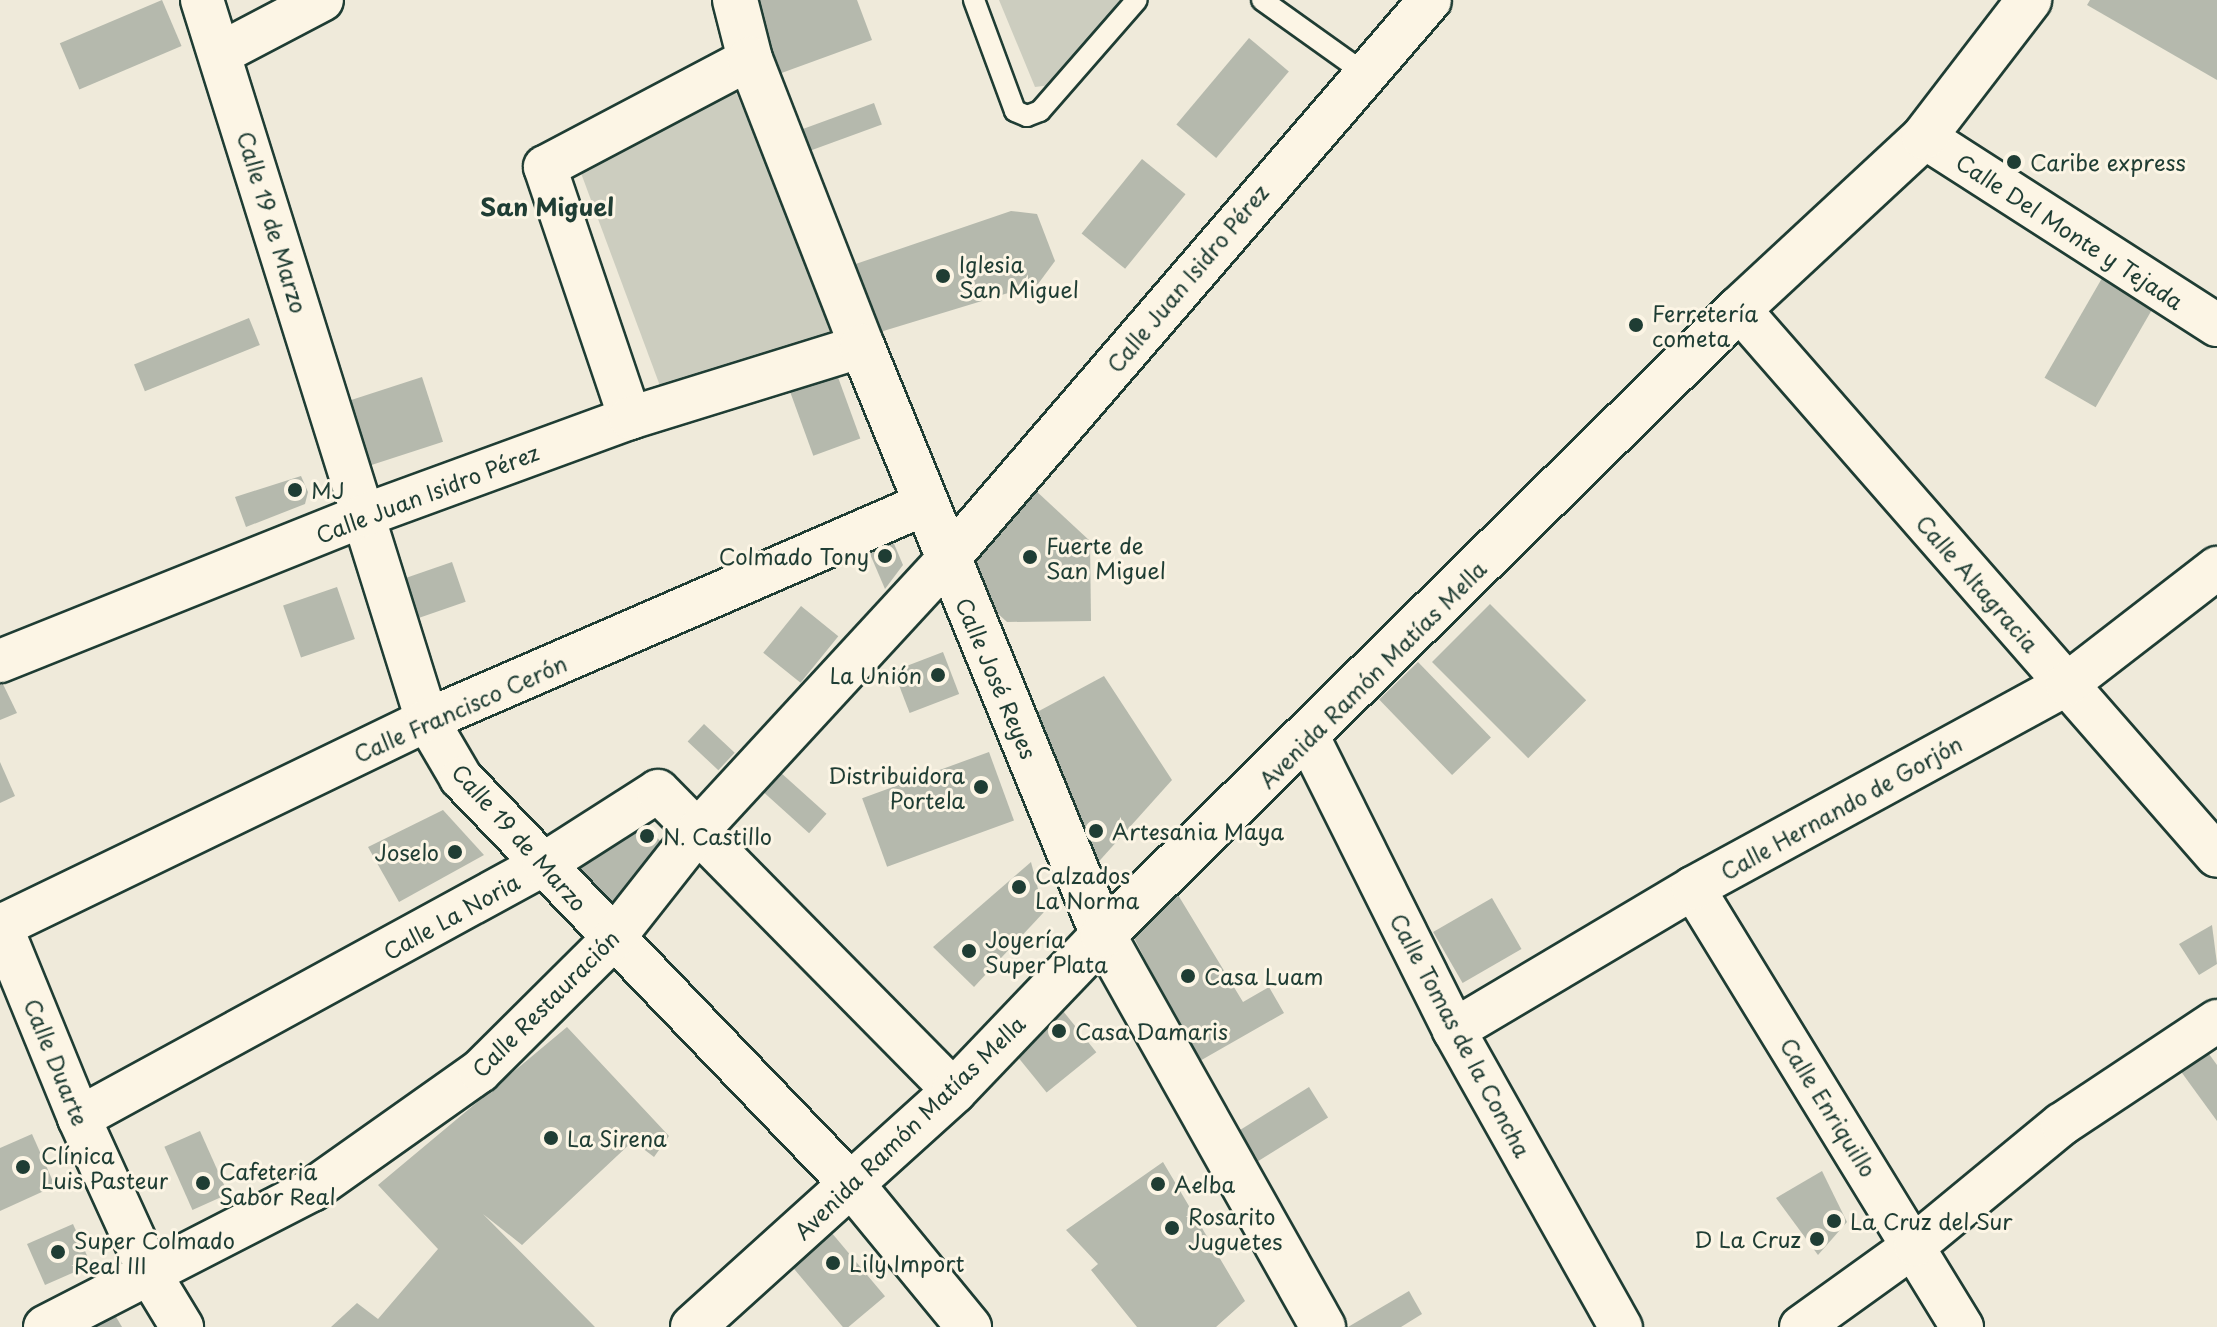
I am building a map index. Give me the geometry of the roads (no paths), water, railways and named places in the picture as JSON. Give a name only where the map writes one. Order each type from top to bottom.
[{"type":"main road","name":"Calle José Reyes","points":[[735,0],[750,59],[862,346],[1103,935],[1323,1327]]},
{"type":"main road","name":"Avenida Ramón Matías Mella","points":[[693,1327],[853,1186],[954,1091],[1103,935],[1309,739],[1739,309],[1924,137],[2029,0]]},
{"type":"main road","name":"Calle 19 de Marzo","points":[[853,1186],[969,1327]]},
{"type":"street","name":"Calle 19 de Marzo","points":[[202,0],[427,720],[461,778],[612,940],[853,1186]]},
{"type":"street","points":[[221,53],[322,0]]},
{"type":"street","name":"Calle Juan Isidro Pérez","points":[[948,559],[1363,72],[1430,0]]},
{"type":"street","points":[[630,418],[545,167],[750,59]]},
{"type":"street","name":"Calle Del Monte y Tejada","points":[[1924,137],[2217,325]]},
{"type":"street","name":"Calle Altagracia","points":[[1739,309],[2217,856]]},
{"type":"street","name":"Calle Juan Isidro Pérez","points":[[0,661],[365,515],[630,418],[862,346]]},
{"type":"street","name":"Calle Francisco Cerón","points":[[0,925],[427,720],[925,504]]},
{"type":"street","name":"Calle Restauración","points":[[45,1327],[151,1276],[312,1190],[398,1134],[480,1071],[612,940],[700,828],[948,559]]},
{"type":"street","name":"Calle Hernando de Gorjón","points":[[1454,1030],[1693,888],[2067,684],[2217,568]]},
{"type":"street","name":"Calle Tomas de la Concha","points":[[1309,739],[1454,1030],[1621,1327]]},
{"type":"street","name":"Calle La Noria","points":[[79,1118],[544,864],[658,791],[700,828],[954,1091]]},
{"type":"street","name":"Calle Enriquillo","points":[[1693,888],[1915,1245],[1962,1327]]},
{"type":"street","name":"Calle Duarte","points":[[0,925],[79,1118],[151,1276],[182,1327]]},
{"type":"street","points":[[1801,1327],[1915,1245],[2062,1124],[2217,1021]]},
{"type":"lane","points":[[974,0],[1015,111],[1027,116],[1040,111],[1137,0]]},
{"type":"lane","points":[[1262,0],[1363,72]]},
{"type":"place","name":"Caribe express","points":[[2014,162]]},
{"type":"place","name":"Iglesia San Miguel","points":[[943,276]]},
{"type":"place","name":"Ferretería cometa","points":[[1636,325]]},
{"type":"place","name":"MJ","points":[[295,490]]},
{"type":"place","name":"Colmado Tony","points":[[885,556]]},
{"type":"place","name":"Fuerte de San Miguel","points":[[1030,557]]},
{"type":"place","name":"La Unión","points":[[938,675]]},
{"type":"place","name":"Distribuidora Portela","points":[[981,787]]},
{"type":"place","name":"Artesania Maya","points":[[1096,831]]},
{"type":"place","name":"N. Castillo","points":[[647,836]]},
{"type":"place","name":"Joselo","points":[[455,852]]},
{"type":"place","name":"Calzados La Norma","points":[[1019,887]]},
{"type":"place","name":"Joyería Super Plata","points":[[969,951]]},
{"type":"place","name":"Casa Luam","points":[[1188,976]]},
{"type":"place","name":"Casa Damaris","points":[[1059,1031]]},
{"type":"place","name":"La Sirena","points":[[551,1138]]},
{"type":"place","name":"Clínica Luis Pasteur","points":[[23,1167]]},
{"type":"place","name":"Cafeteria Sabor Real","points":[[203,1183]]},
{"type":"place","name":"Aelba","points":[[1158,1184]]},
{"type":"place","name":"La Cruz del Sur","points":[[1834,1221]]},
{"type":"place","name":"Rosarito Juguetes","points":[[1172,1228]]},
{"type":"place","name":"D La Cruz","points":[[1817,1239]]},
{"type":"place","name":"Super Colmado Real III","points":[[58,1252]]},
{"type":"place","name":"Lily Import","points":[[833,1263]]},
{"type":"district","name":"San Miguel","points":[[547,207]]}]
